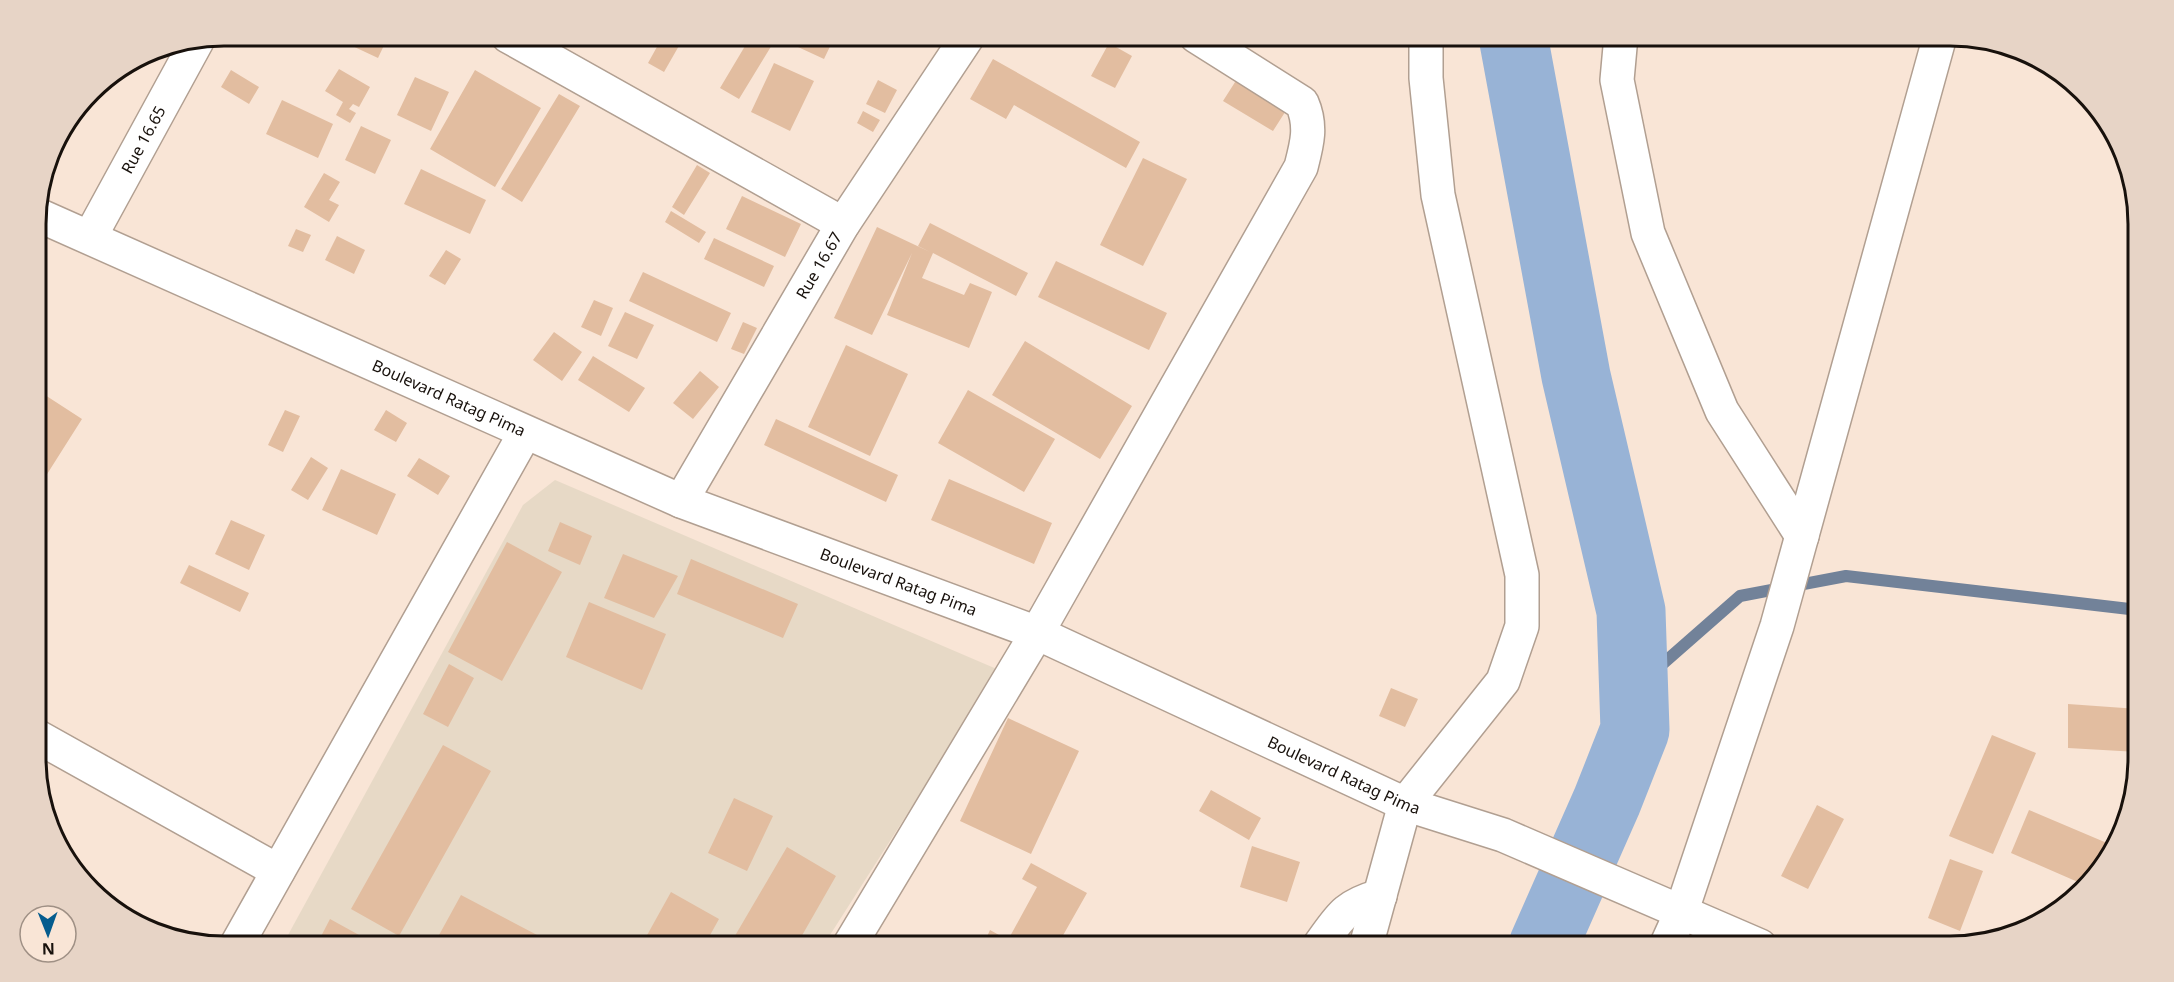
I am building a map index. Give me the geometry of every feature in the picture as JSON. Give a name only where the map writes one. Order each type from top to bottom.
[{"type":"street","points":[[526,46],[843,224]]},
{"type":"street","name":"Rue 16.67","points":[[681,501],[843,224],[961,46]]},
{"type":"street","points":[[855,936],[1037,633],[1301,167],[1308,141],[1308,118],[1302,104],[1212,46]]},
{"type":"street","points":[[1369,935],[1405,804],[1503,681],[1522,626],[1522,575],[1438,195],[1426,78],[1425,46]]},
{"type":"street","points":[[1620,46],[1617,80],[1648,233],[1722,411],[1802,536]]},
{"type":"street","points":[[1671,935],[1681,913],[1777,626],[1937,46]]},
{"type":"street","name":"Rue 16.65","points":[[90,237],[192,50]]},
{"type":"street","name":"Boulevard Ratag Pima","points":[[47,219],[681,501],[1037,633],[1405,804],[1503,835],[1734,935]]},
{"type":"street","points":[[242,936],[525,433]]},
{"type":"street","points":[[46,741],[278,871]]},
{"type":"street","points":[[1327,935],[1339,918],[1357,903],[1380,896]]},
{"type":"shaded area","points":[[555,480],[999,670],[830,936],[287,936],[523,505]]},
{"type":"building","points":[[352,46],[384,46],[378,58]]},
{"type":"building","points":[[657,46],[679,46],[664,72],[648,63]]},
{"type":"building","points":[[745,46],[771,46],[739,99],[720,88]]},
{"type":"building","points":[[796,46],[830,46],[824,59]]},
{"type":"building","points":[[1107,46],[1114,46],[1132,56],[1115,88],[1091,76]]},
{"type":"building","points":[[993,59],[1140,142],[1126,168],[1014,105],[1006,119],[970,99]]},
{"type":"building","points":[[774,63],[814,81],[790,131],[751,112]]},
{"type":"building","points":[[339,69],[370,87],[359,107],[353,104],[349,109],[356,113],[350,123],[336,115],[343,102],[325,91]]},
{"type":"building","points":[[231,70],[259,87],[249,104],[221,87]]},
{"type":"building","points":[[475,70],[541,108],[495,187],[430,149]]},
{"type":"building","points":[[415,77],[449,92],[431,131],[397,115]]},
{"type":"building","points":[[1237,79],[1287,109],[1273,131],[1223,101]]},
{"type":"building","points":[[878,80],[897,90],[885,113],[866,104]]},
{"type":"building","points":[[559,94],[580,106],[522,202],[501,189]]},
{"type":"building","points":[[282,100],[333,124],[318,158],[266,134]]},
{"type":"building","points":[[863,111],[880,120],[873,132],[857,123]]},
{"type":"building","points":[[361,126],[391,140],[375,174],[345,160]]},
{"type":"building","points":[[1143,158],[1187,179],[1143,266],[1100,245]]},
{"type":"building","points":[[697,165],[710,173],[684,215],[672,207]]},
{"type":"building","points":[[421,169],[486,200],[470,234],[404,204]]},
{"type":"building","points":[[324,173],[340,182],[329,200],[339,205],[329,222],[304,207]]},
{"type":"building","points":[[742,196],[801,224],[785,257],[726,229]]},
{"type":"building","points":[[671,211],[706,232],[699,243],[665,222]]},
{"type":"building","points":[[930,223],[1028,273],[1016,296],[933,253],[922,278],[964,295],[970,283],[992,292],[969,348],[887,315],[912,253],[872,335],[834,318],[877,227],[930,252],[918,246]]},
{"type":"building","points":[[296,229],[311,235],[303,252],[288,246]]},
{"type":"building","points":[[337,236],[365,250],[354,274],[325,260]]},
{"type":"building","points":[[714,238],[774,266],[764,287],[704,259]]},
{"type":"building","points":[[446,250],[461,259],[445,285],[429,276]]},
{"type":"building","points":[[1056,261],[1167,313],[1149,350],[1038,297]]},
{"type":"building","points":[[643,272],[731,313],[717,342],[629,301]]},
{"type":"building","points":[[594,300],[613,308],[601,336],[581,327]]},
{"type":"building","points":[[625,312],[654,325],[637,359],[608,346]]},
{"type":"building","points":[[743,322],[757,328],[744,354],[731,349]]},
{"type":"building","points":[[554,332],[582,352],[562,381],[533,360]]},
{"type":"building","points":[[1025,341],[1132,406],[1100,459],[992,395]]},
{"type":"building","points":[[846,345],[908,374],[870,456],[808,427]]},
{"type":"building","points":[[593,356],[645,388],[629,412],[578,380]]},
{"type":"building","points":[[700,371],[719,387],[693,419],[673,403]]},
{"type":"building","points":[[968,390],[1055,439],[1024,492],[938,443]]},
{"type":"building","points":[[47,396],[82,419],[47,475]]},
{"type":"building","points":[[285,410],[300,416],[283,452],[268,445]]},
{"type":"building","points":[[386,410],[407,423],[396,442],[374,430]]},
{"type":"building","points":[[776,419],[898,475],[886,502],[764,445]]},
{"type":"building","points":[[311,457],[328,468],[308,500],[291,490]]},
{"type":"building","points":[[419,458],[450,476],[438,495],[407,476]]},
{"type":"building","points":[[341,469],[396,494],[377,535],[322,510]]},
{"type":"building","points":[[949,479],[1052,523],[1034,564],[931,520]]},
{"type":"building","points":[[231,520],[265,535],[249,570],[215,554]]},
{"type":"building","points":[[560,522],[592,536],[580,565],[548,551]]},
{"type":"building","points":[[507,542],[562,572],[502,681],[448,652]]},
{"type":"building","points":[[623,554],[678,576],[654,618],[604,598]]},
{"type":"building","points":[[691,559],[798,604],[783,638],[677,594]]},
{"type":"building","points":[[189,565],[249,593],[240,612],[180,583]]},
{"type":"building","points":[[589,602],[666,634],[642,690],[566,657]]},
{"type":"building","points":[[449,664],[474,678],[448,727],[423,714]]},
{"type":"building","points":[[1391,688],[1418,699],[1405,727],[1379,716]]},
{"type":"building","points":[[2068,704],[2128,708],[2128,751],[2068,748]]},
{"type":"building","points":[[1008,718],[1079,751],[1031,854],[960,821]]},
{"type":"building","points":[[1992,735],[2036,753],[1993,854],[1949,836]]},
{"type":"building","points":[[443,745],[491,771],[399,936],[351,909]]},
{"type":"building","points":[[1211,790],[1261,818],[1249,840],[1199,811]]},
{"type":"building","points":[[734,798],[773,816],[747,871],[708,853]]},
{"type":"building","points":[[1817,805],[1844,819],[1808,889],[1781,876]]},
{"type":"building","points":[[2029,810],[2105,842],[2098,856],[2077,881],[2011,853]]},
{"type":"building","points":[[1252,846],[1300,862],[1287,902],[1240,887]]},
{"type":"building","points":[[787,847],[836,876],[802,936],[735,936]]},
{"type":"building","points":[[1950,859],[1983,871],[1960,931],[1928,918]]},
{"type":"building","points":[[1031,863],[1087,893],[1063,936],[1010,936],[1037,887],[1022,879]]},
{"type":"building","points":[[671,892],[719,919],[710,936],[647,936]]},
{"type":"building","points":[[461,895],[539,936],[439,936]]},
{"type":"building","points":[[330,919],[361,936],[321,936]]},
{"type":"building","points":[[990,930],[1000,936],[987,936]]},
{"type":"waterway","points":[[1515,46],[1576,376],[1631,611],[1635,730],[1607,801],[1548,935]]},
{"type":"waterway","points":[[1634,689],[1740,596],[1846,576],[2128,609]]}]
